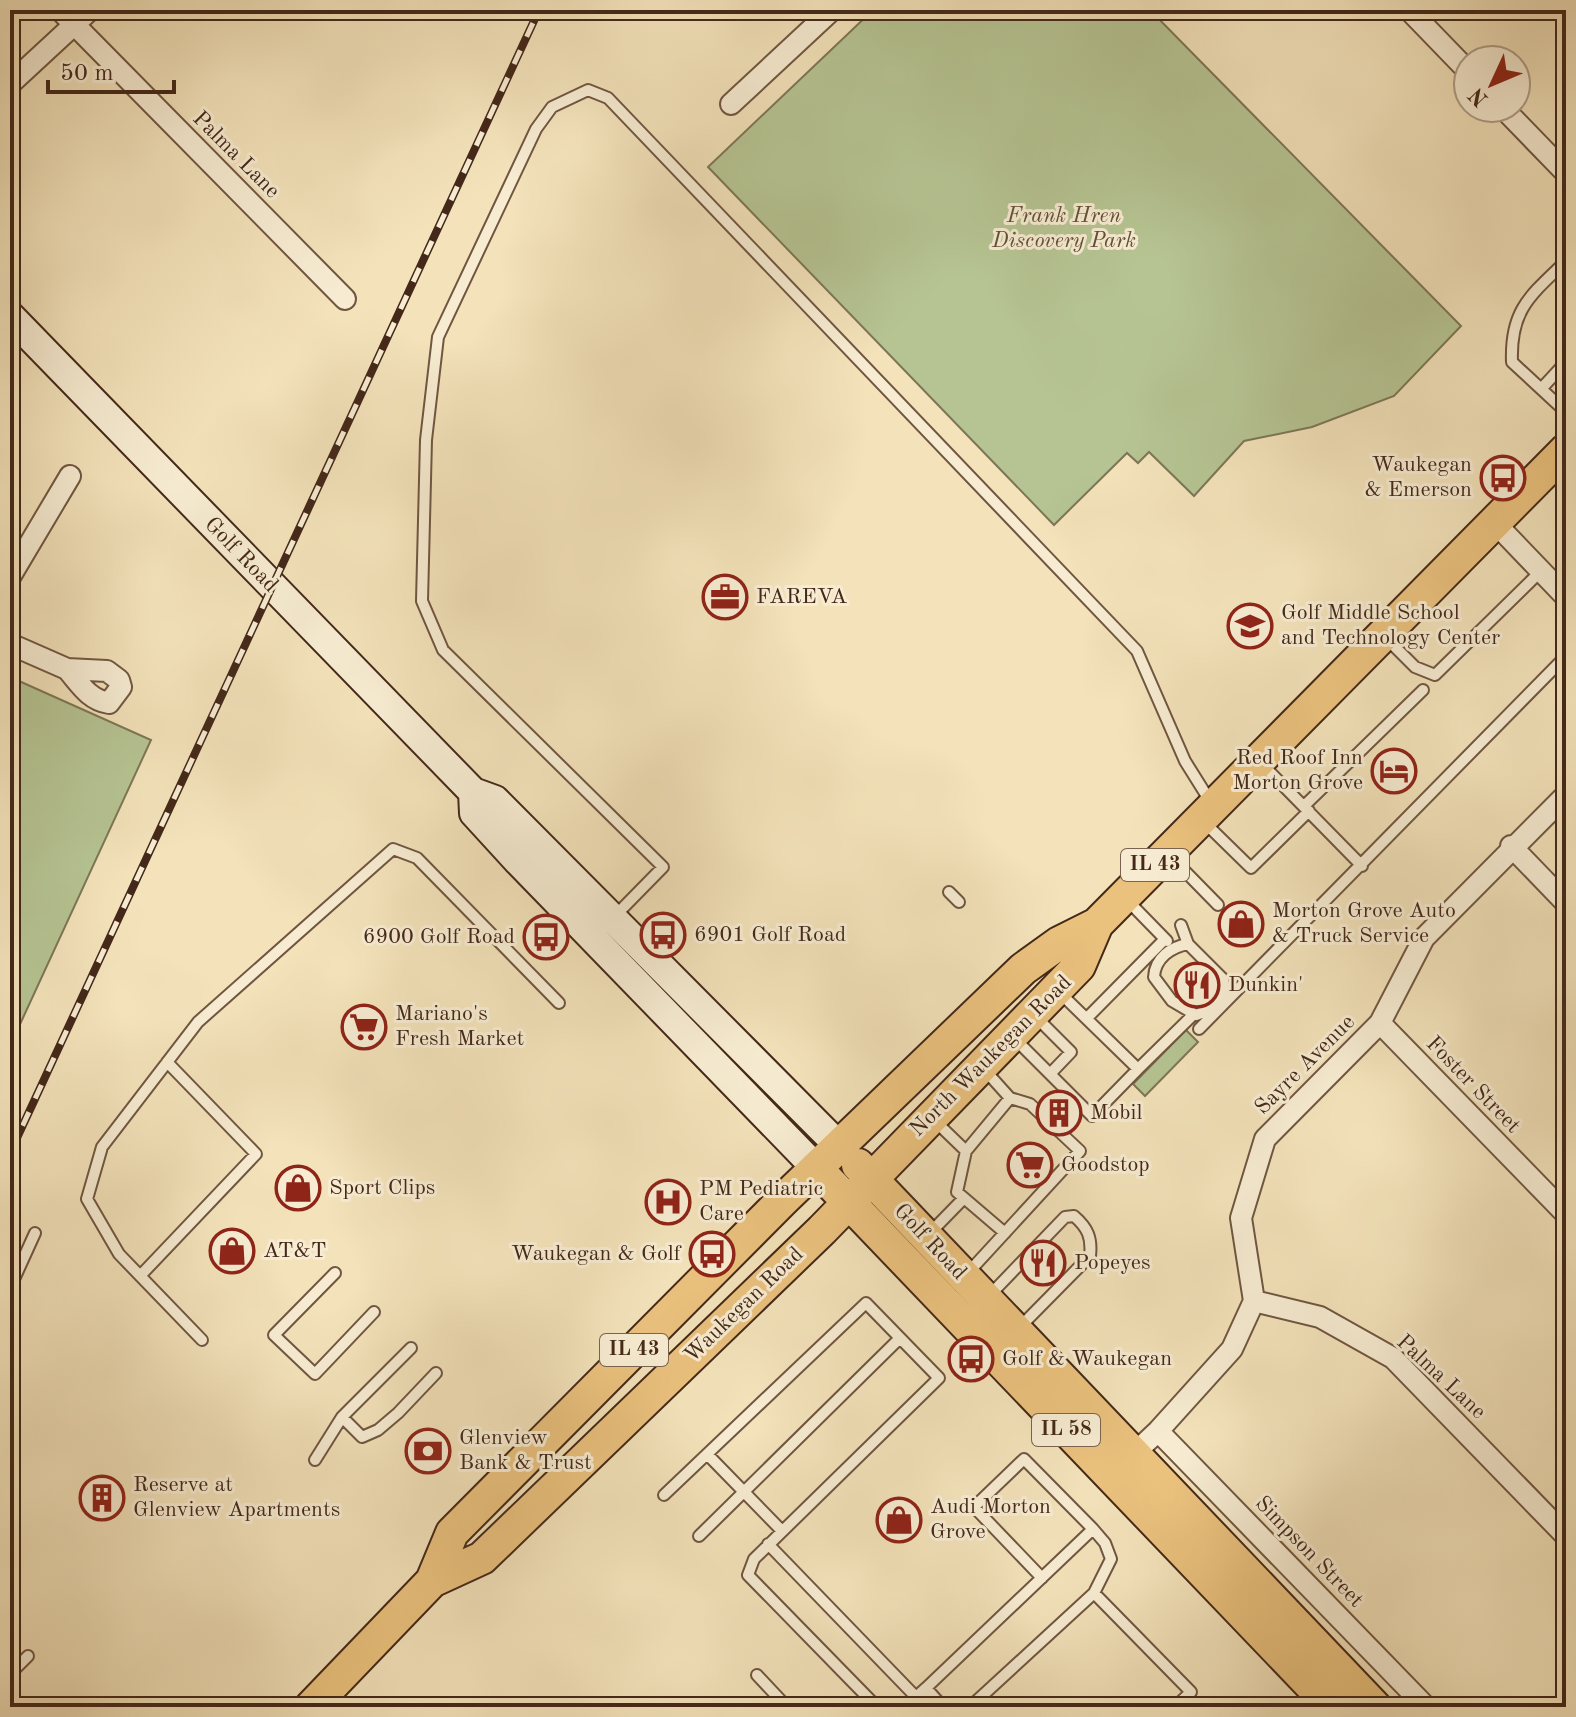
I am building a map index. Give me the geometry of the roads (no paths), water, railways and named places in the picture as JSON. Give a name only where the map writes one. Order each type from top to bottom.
[{"type":"main road","name":"Golf Road","points":[[10,316],[473,792],[495,800],[871,1179],[1015,1332],[1121,1466],[1323,1694],[1365,1704]]},
{"type":"main road","name":"North Waukegan Road","points":[[839,1146],[1023,969],[1059,943],[1097,924],[1566,450]]},
{"type":"main road","name":"Golf Road","points":[[473,792],[474,813],[517,860],[849,1203],[1121,1466]]},
{"type":"main road","name":"North Waukegan Road","points":[[871,1179],[1079,966],[1097,924]]},
{"type":"main road","name":"Waukegan Road","points":[[311,1707],[432,1581],[452,1533],[839,1146]]},
{"type":"main road","name":"Waukegan Road","points":[[432,1581],[482,1558],[871,1179]]},
{"type":"street","points":[[10,84],[66,18],[90,10]]},
{"type":"street","points":[[731,104],[832,10]]},
{"type":"street","points":[[1409,10],[1452,54]]},
{"type":"street","name":"Palma Lane","points":[[66,18],[345,299]]},
{"type":"street","points":[[1519,124],[1566,173]]},
{"type":"street","points":[[10,577],[70,476]]},
{"type":"street","points":[[1495,523],[1566,597]]},
{"type":"street","points":[[10,644],[67,669]]},
{"type":"street","name":"Sayre Avenue","points":[[1254,1301],[1241,1218],[1265,1139],[1380,1023],[1424,938],[1511,846],[1566,795]]},
{"type":"street","points":[[1511,846],[1566,903]]},
{"type":"street","name":"Foster Street","points":[[1380,1023],[1566,1214]]},
{"type":"street","points":[[1121,1466],[1158,1431],[1232,1349],[1254,1301]]},
{"type":"street","name":"Palma Lane","points":[[1254,1301],[1320,1317],[1393,1358],[1566,1536]]},
{"type":"street","name":"Simpson Street","points":[[1158,1431],[1426,1707]]},
{"type":"lane","points":[[613,917],[663,867],[443,650],[422,601],[426,440],[438,337],[536,129],[552,107],[588,90],[608,98],[1137,651],[1207,813],[1251,868],[1423,690]]},
{"type":"lane","points":[[1566,261],[1522,304],[1511,334],[1512,362],[1566,412]]},
{"type":"lane","points":[[1542,388],[1566,362]]},
{"type":"lane","points":[[1384,635],[1415,667],[1435,675],[1541,571]]},
{"type":"lane","points":[[1199,1029],[1566,656]]},
{"type":"lane","points":[[1259,760],[1362,866]]},
{"type":"lane","points":[[202,1340],[119,1254],[87,1199],[102,1147],[198,1022],[393,849],[417,858],[559,1003]]},
{"type":"lane","points":[[1167,853],[1218,905]]},
{"type":"lane","points":[[949,892],[959,902]]},
{"type":"lane","points":[[1123,897],[1169,943],[1188,944]]},
{"type":"lane","points":[[1022,1025],[1050,1074],[1092,1116],[1194,1014],[1204,1012],[1225,989],[1217,972],[1188,944],[1181,925]]},
{"type":"lane","points":[[1169,943],[1155,967],[1154,977],[1172,1001],[1194,1014]]},
{"type":"lane","points":[[1087,1018],[1169,943]]},
{"type":"lane","points":[[1057,989],[1138,1069]]},
{"type":"lane","points":[[1022,1025],[1071,1052],[1050,1074]]},
{"type":"lane","points":[[140,1276],[256,1154],[167,1062]]},
{"type":"lane","points":[[974,1290],[1005,1233],[1080,1151],[1030,1104],[1010,1098],[981,1066]]},
{"type":"lane","points":[[1005,1233],[957,1192],[966,1151],[1010,1098]]},
{"type":"lane","points":[[930,1117],[966,1151]]},
{"type":"lane","points":[[926,1237],[964,1198]]},
{"type":"lane","points":[[974,1290],[1065,1217],[1074,1216],[1084,1225],[1092,1240],[1090,1256],[1015,1332]]},
{"type":"lane","points":[[10,1288],[35,1233]]},
{"type":"lane","points":[[335,1273],[274,1335],[315,1374],[374,1312]]},
{"type":"lane","points":[[664,1495],[866,1303],[939,1378],[768,1544],[754,1559],[748,1575],[877,1707]]},
{"type":"lane","points":[[699,1536],[900,1338]]},
{"type":"lane","points":[[315,1460],[342,1417],[411,1348]]},
{"type":"lane","points":[[342,1417],[362,1437],[378,1430],[436,1373]]},
{"type":"lane","points":[[707,1454],[782,1531]]},
{"type":"lane","points":[[970,1707],[1094,1593],[1111,1559],[1105,1543],[1093,1529],[1024,1459],[974,1507],[1042,1578]]},
{"type":"lane","points":[[906,1707],[1093,1529]]},
{"type":"lane","points":[[768,1544],[916,1697]]},
{"type":"lane","points":[[1094,1593],[1191,1692],[1175,1707]]},
{"type":"lane","points":[[10,1674],[28,1656]]},
{"type":"lane","points":[[757,1675],[787,1707]]},
{"type":"lane","points":[[926,1688],[943,1707]]},
{"type":"railway","points":[[10,1153],[539,10]]},
{"type":"place","name":"Waukegan & Emerson","points":[[1503,478]]},
{"type":"place","name":"FAREVA","points":[[725,597]]},
{"type":"place","name":"Golf Middle School and Technology Center","points":[[1250,626]]},
{"type":"place","name":"Red Roof Inn Morton Grove","points":[[1394,771]]},
{"type":"place","name":"Morton Grove Auto & Truck Service","points":[[1241,924]]},
{"type":"place","name":"6901 Golf Road","points":[[663,935]]},
{"type":"place","name":"6900 Golf Road","points":[[546,937]]},
{"type":"place","name":"Dunkin'","points":[[1197,985]]},
{"type":"place","name":"Mariano's Fresh Market","points":[[364,1027]]},
{"type":"place","name":"Mobil","points":[[1059,1113]]},
{"type":"place","name":"Goodstop","points":[[1030,1165]]},
{"type":"place","name":"Sport Clips","points":[[298,1188]]},
{"type":"place","name":"PM Pediatric Care","points":[[668,1202]]},
{"type":"place","name":"AT&T","points":[[232,1251]]},
{"type":"place","name":"Waukegan & Golf","points":[[712,1254]]},
{"type":"place","name":"Popeyes","points":[[1043,1263]]},
{"type":"place","name":"Golf & Waukegan","points":[[971,1359]]},
{"type":"place","name":"Glenview Bank & Trust","points":[[428,1451]]},
{"type":"place","name":"Reserve at Glenview Apartments","points":[[102,1498]]},
{"type":"place","name":"Audi Morton Grove","points":[[899,1520]]},
{"type":"park label","name":"Frank Hren Discovery Park","points":[[1064,228]]}]
